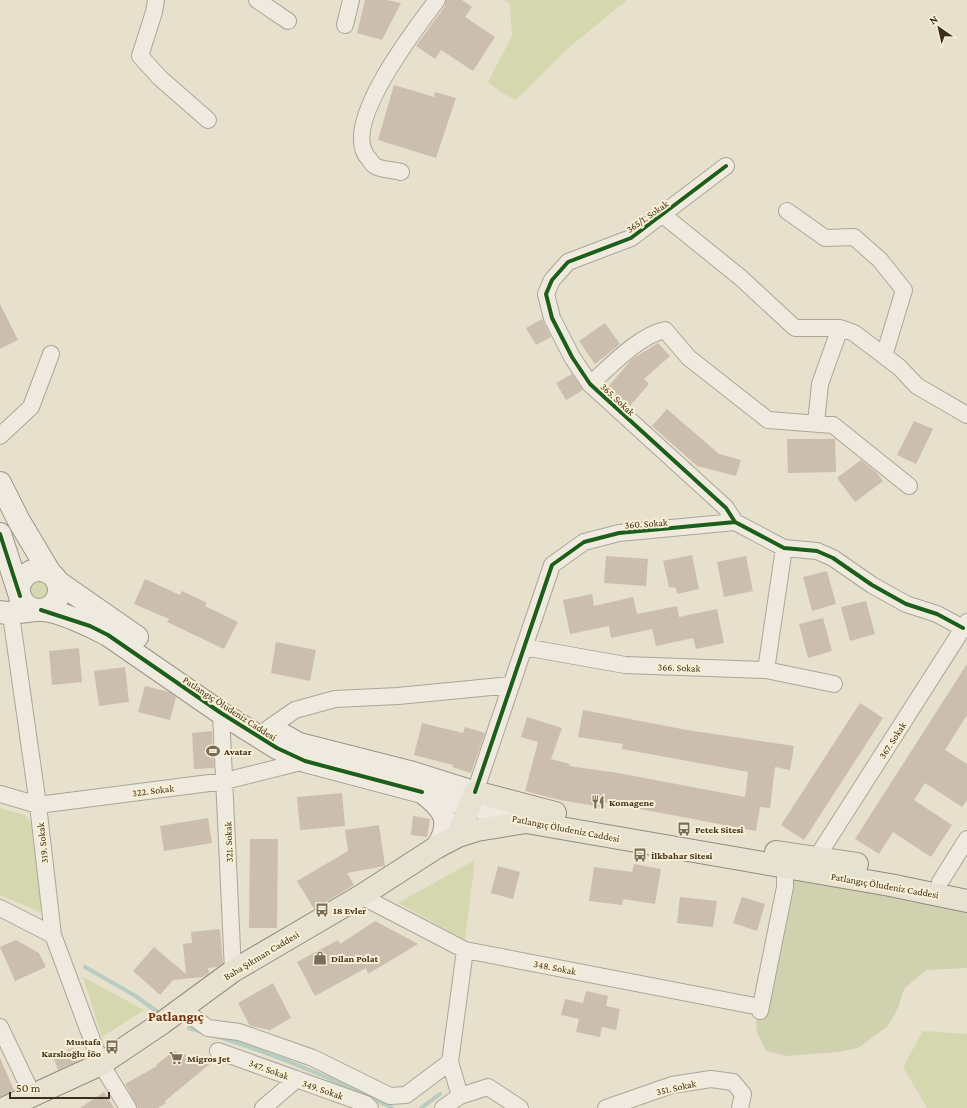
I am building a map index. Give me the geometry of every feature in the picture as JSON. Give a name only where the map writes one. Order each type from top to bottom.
[{"type":"main road","name":"Patlangıç Öludeniz Caddesi","points":[[0,483],[19,522],[54,577],[221,697],[269,728],[299,744],[413,773],[526,822],[890,885],[967,900]]},
{"type":"main road","points":[[0,534],[8,607]]},
{"type":"main road","points":[[8,607],[20,583],[28,573],[39,570],[54,577],[59,594],[56,600],[47,608],[42,610]]},
{"type":"main road","name":"Patlangıç Öludeniz Caddesi","points":[[8,607],[28,607],[42,610],[90,626],[108,635],[221,713],[277,748],[305,761],[422,792],[473,799],[756,849],[817,857],[967,887]]},
{"type":"main road","points":[[422,792],[438,806],[444,817],[446,832],[437,848]]},
{"type":"main road","points":[[458,836],[473,799]]},
{"type":"main road","name":"Baha Şıkman Caddesi","points":[[5,1108],[101,1064],[182,1009],[233,971],[361,896],[458,836],[492,826],[526,822]]},
{"type":"street","points":[[156,0],[154,12],[140,56],[160,78],[208,120]]},
{"type":"street","points":[[257,0],[288,21]]},
{"type":"street","points":[[345,26],[351,0]]},
{"type":"street","points":[[401,172],[376,167],[364,154],[360,136],[368,108],[401,48],[437,0]]},
{"type":"street","name":"365/1. Sokak","points":[[568,262],[632,238],[726,166]]},
{"type":"street","points":[[787,211],[825,238],[854,237],[880,260],[904,290],[884,356]]},
{"type":"street","points":[[663,215],[741,278],[795,328],[840,328],[854,333],[899,367],[916,386],[967,414]]},
{"type":"street","name":"365. Sokak","points":[[568,262],[552,280],[546,294],[552,318],[572,357],[590,384],[726,508],[735,522]]},
{"type":"street","points":[[816,423],[820,384],[840,328]]},
{"type":"street","points":[[590,384],[642,339],[652,333],[664,330],[689,358],[768,420],[833,424],[909,486]]},
{"type":"street","points":[[0,436],[31,407],[51,354]]},
{"type":"street","points":[[735,522],[784,548],[816,551],[833,558],[872,585],[906,604],[965,625]]},
{"type":"street","name":"360. Sokak","points":[[473,799],[552,565],[584,542],[619,533],[735,522]]},
{"type":"street","points":[[766,670],[784,548]]},
{"type":"street","name":"319. Sokak","points":[[8,607],[38,805],[53,935],[101,1064],[128,1108]]},
{"type":"street","name":"367. Sokak","points":[[817,857],[961,644],[965,625]]},
{"type":"street","name":"366. Sokak","points":[[524,647],[625,665],[766,670],[834,684]]},
{"type":"street","points":[[269,728],[294,710],[335,699],[398,696],[511,685]]},
{"type":"street","name":"321. Sokak","points":[[221,713],[233,971]]},
{"type":"street","name":"322. Sokak","points":[[0,794],[38,805],[225,781],[305,761]]},
{"type":"street","points":[[940,882],[967,838]]},
{"type":"street","name":"348. Sokak","points":[[361,896],[465,950],[760,1009],[785,887],[785,868]]},
{"type":"street","points":[[0,908],[53,935]]},
{"type":"street","points":[[460,1096],[450,1062],[465,950]]},
{"type":"street","points":[[182,1009],[208,1028],[239,1032],[313,1058],[390,1096],[406,1095],[450,1062]]},
{"type":"street","points":[[0,1027],[33,1096]]},
{"type":"street","name":"347. Sokak","points":[[218,1051],[297,1079]]},
{"type":"street","points":[[263,1108],[297,1079]]},
{"type":"street","name":"349. Sokak","points":[[297,1079],[366,1104],[370,1108]]},
{"type":"street","name":"351. Sokak","points":[[606,1108],[672,1085],[711,1079],[734,1082],[741,1101]]},
{"type":"street","points":[[443,1108],[460,1096],[488,1087],[520,1108]]},
{"type":"green space","points":[[504,0],[627,0],[567,49],[516,100],[499,91],[488,82],[512,36],[510,5]]},
{"type":"green space","points":[[35,581],[43,581],[48,586],[46,597],[43,599],[35,599],[30,594],[30,586]]},
{"type":"green space","points":[[0,808],[25,815],[31,823],[42,905],[40,912],[0,895]]},
{"type":"green space","points":[[475,860],[465,940],[398,903]]},
{"type":"green space","points":[[793,878],[967,909],[967,968],[926,970],[904,989],[898,1008],[888,1026],[858,1048],[838,1052],[787,1056],[766,1051],[757,1033],[755,1011]]},
{"type":"green space","points":[[83,977],[144,1010],[102,1037]]},
{"type":"green space","points":[[923,1031],[967,1034],[967,1108],[927,1108],[903,1067]]},
{"type":"building","points":[[365,0],[387,0],[401,3],[382,40],[357,33]]},
{"type":"building","points":[[446,0],[462,0],[472,7],[465,17],[495,37],[473,71],[441,50],[435,59],[416,46],[445,6]]},
{"type":"building","points":[[394,85],[434,97],[435,92],[456,98],[436,158],[378,140]]},
{"type":"building","points":[[0,304],[18,340],[0,349]]},
{"type":"building","points":[[542,319],[551,337],[536,345],[526,328]]},
{"type":"building","points":[[605,323],[620,344],[595,364],[579,341]]},
{"type":"building","points":[[658,343],[670,356],[644,379],[649,384],[630,406],[608,387],[632,359]]},
{"type":"building","points":[[572,374],[583,390],[566,400],[556,383]]},
{"type":"building","points":[[667,409],[719,454],[741,460],[736,476],[697,466],[652,426]]},
{"type":"building","points":[[914,421],[933,429],[916,464],[897,455]]},
{"type":"building","points":[[787,439],[835,439],[836,472],[788,473]]},
{"type":"building","points":[[861,460],[876,472],[883,481],[855,502],[837,478]]},
{"type":"building","points":[[692,555],[699,589],[677,594],[676,588],[669,587],[663,561]]},
{"type":"building","points":[[606,556],[648,559],[646,586],[604,583]]},
{"type":"building","points":[[746,556],[753,591],[724,597],[717,562]]},
{"type":"building","points":[[827,571],[836,604],[812,611],[803,577]]},
{"type":"building","points":[[145,579],[180,595],[182,591],[207,603],[205,606],[238,622],[224,649],[167,622],[169,619],[134,604]]},
{"type":"building","points":[[592,594],[594,606],[633,597],[637,614],[677,606],[679,617],[717,609],[724,643],[696,649],[693,638],[656,646],[652,629],[611,638],[609,626],[570,634],[563,600]]},
{"type":"building","points":[[866,601],[875,634],[850,641],[841,607]]},
{"type":"building","points":[[823,618],[832,651],[808,658],[799,624]]},
{"type":"building","points":[[276,642],[316,650],[310,681],[271,673]]},
{"type":"building","points":[[79,648],[82,682],[52,685],[49,651]]},
{"type":"building","points":[[967,664],[967,715],[945,750],[967,764],[967,800],[962,807],[925,783],[914,800],[952,825],[931,857],[893,832],[879,854],[855,839]]},
{"type":"building","points":[[125,667],[129,702],[99,706],[94,671]]},
{"type":"building","points":[[145,686],[169,692],[176,697],[170,720],[138,712]]},
{"type":"building","points":[[860,703],[883,718],[804,840],[781,825]]},
{"type":"building","points":[[583,710],[687,730],[794,746],[790,770],[775,767],[770,808],[760,807],[756,831],[603,802],[602,807],[560,800],[525,791],[538,742],[521,737],[527,717],[562,728],[551,759],[570,764],[569,766],[618,773],[745,797],[748,772],[622,749],[623,744],[578,737]]},
{"type":"building","points":[[422,723],[463,733],[465,727],[485,733],[471,773],[452,767],[453,765],[414,755]]},
{"type":"building","points":[[212,731],[214,768],[194,769],[192,733]]},
{"type":"building","points":[[342,793],[345,826],[300,830],[297,797]]},
{"type":"building","points":[[413,816],[430,819],[427,837],[411,835]]},
{"type":"building","points":[[208,818],[212,843],[164,851],[160,826]]},
{"type":"building","points":[[379,825],[385,866],[347,873],[354,885],[314,909],[297,881],[348,851],[345,830]]},
{"type":"building","points":[[250,839],[278,839],[277,928],[249,928]]},
{"type":"building","points":[[634,864],[661,869],[655,904],[623,899],[622,905],[589,901],[594,867],[632,872]]},
{"type":"building","points":[[498,866],[520,872],[513,899],[491,893]]},
{"type":"building","points":[[680,897],[717,901],[713,927],[677,923]]},
{"type":"building","points":[[742,897],[765,904],[757,931],[733,923]]},
{"type":"building","points":[[375,921],[418,944],[368,974],[366,968],[315,996],[297,962],[338,940],[340,944]]},
{"type":"building","points":[[220,929],[223,963],[217,967],[208,968],[209,973],[203,977],[173,980],[160,995],[133,971],[154,947],[186,974],[183,944],[192,943],[191,932]]},
{"type":"building","points":[[16,940],[39,953],[46,967],[15,981],[0,947]]},
{"type":"building","points":[[273,983],[291,1018],[270,1030],[250,1026],[238,1003]]},
{"type":"building","points":[[586,991],[608,996],[606,1006],[620,1009],[616,1030],[602,1027],[600,1037],[576,1032],[579,1019],[561,1015],[565,999],[583,1003]]},
{"type":"building","points":[[73,1048],[78,1061],[58,1070],[53,1056]]},
{"type":"building","points":[[174,1051],[211,1063],[165,1101],[166,1103],[158,1108],[138,1108],[125,1084],[157,1066],[156,1065]]},
{"type":"building","points":[[0,1058],[14,1090],[0,1097]]},
{"type":"building","points":[[104,1092],[114,1108],[80,1108]]},
{"type":"waterway","points":[[85,967],[134,995],[158,1012]]},
{"type":"waterway","points":[[189,1028],[202,1032]]},
{"type":"waterway","points":[[216,1036],[306,1068],[392,1108]]},
{"type":"waterway","points":[[421,1108],[440,1094]]},
{"type":"cycle path","points":[[726,166],[631,238],[568,262],[552,280],[546,294],[552,318],[572,357],[590,384],[726,508],[735,522]]},
{"type":"cycle path","points":[[475,792],[552,565],[584,542],[619,533],[735,522],[784,548],[817,551],[833,558],[872,585],[906,604],[937,614],[963,628]]},
{"type":"cycle path","points":[[0,534],[20,596]]},
{"type":"cycle path","points":[[41,610],[90,626],[108,635],[221,713],[277,748],[305,761],[422,792]]},
{"type":"place","name":"Avatar","points":[[213,751]]},
{"type":"place","name":"Komagene","points":[[598,802]]},
{"type":"place","name":"Petek Sitesi","points":[[684,829]]},
{"type":"place","name":"İlkbahar Sitesi","points":[[640,855]]},
{"type":"place","name":"18 Evler","points":[[322,910]]},
{"type":"place","name":"Dilan Polat","points":[[320,958]]},
{"type":"place","name":"Mustafa Karslıoğlu İöo","points":[[112,1047]]},
{"type":"place","name":"Migros Jet","points":[[176,1058]]},
{"type":"district","name":"Patlangıç","points":[[176,1016]]}]
